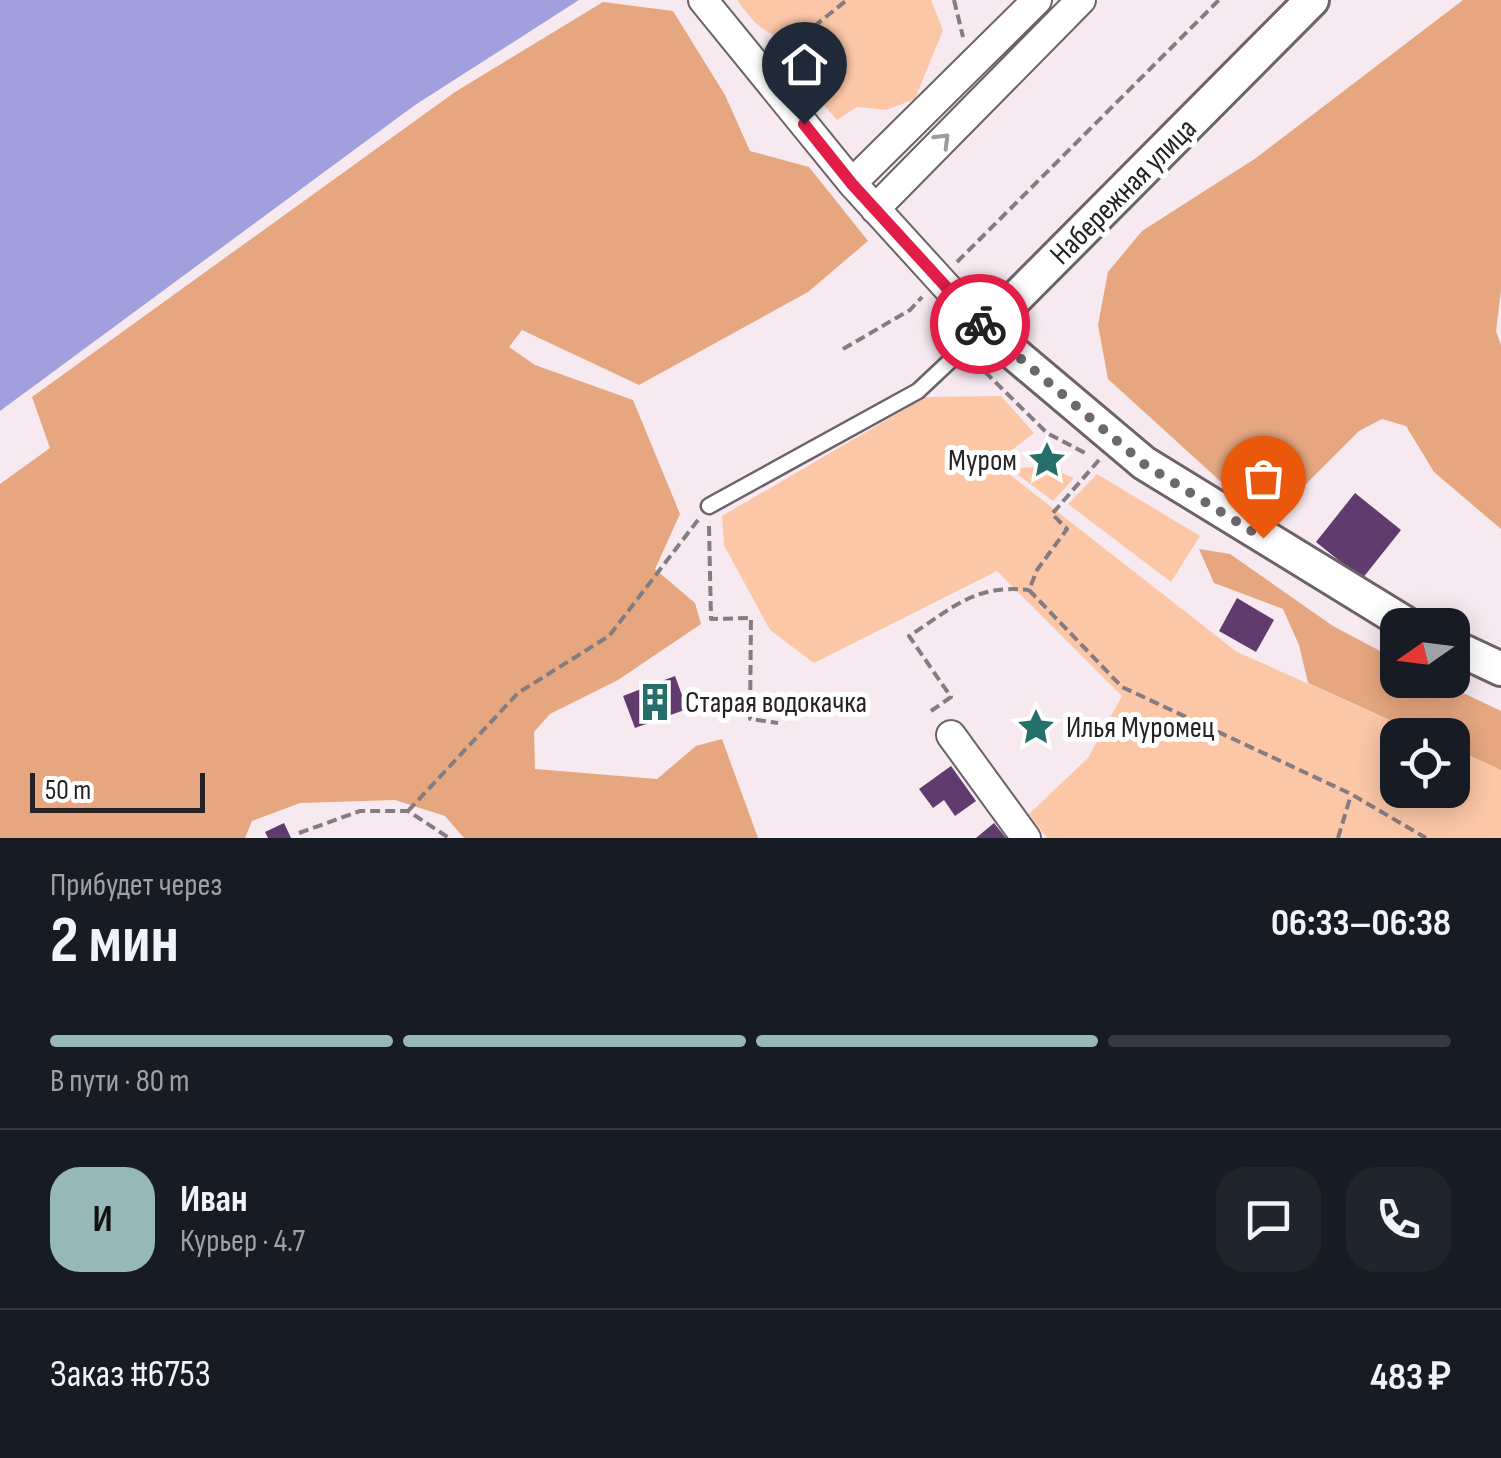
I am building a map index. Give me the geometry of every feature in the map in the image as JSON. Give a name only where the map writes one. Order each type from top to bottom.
[{"type":"street","points":[[704,0],[852,184],[985,328],[1144,464],[1380,608]]},
{"type":"street","points":[[852,184],[1037,0]]},
{"type":"street","points":[[875,209],[1081,0]]},
{"type":"street","name":"Набережная улица","points":[[985,328],[1312,0]]},
{"type":"street","points":[[1470,655],[1501,670]]},
{"type":"street","points":[[950,735],[1026,838]]},
{"type":"lane","points":[[709,506],[918,391],[985,328]]},
{"type":"path","points":[[755,64],[802,36],[847,0]]},
{"type":"path","points":[[954,0],[971,65]]},
{"type":"path","points":[[843,348],[910,310],[1219,0]]},
{"type":"path","points":[[1029,590],[1038,570],[1068,529],[1052,514],[1099,460]]},
{"type":"path","points":[[709,506],[711,619],[751,618],[750,719],[778,723]]},
{"type":"path","points":[[408,811],[518,693],[609,636],[709,506]]},
{"type":"path","points":[[931,710],[951,697],[908,636],[980,590],[1029,590],[1122,687],[1351,794],[1426,838]]},
{"type":"path","points":[[1338,838],[1351,794]]},
{"type":"path","points":[[299,833],[360,811],[408,811],[449,838]]},
{"type":"shaded area","points":[[737,0],[931,0],[943,30],[915,99],[886,110],[857,107],[837,120],[821,102],[803,37],[780,36],[764,30]]},
{"type":"shaded area","points":[[1463,0],[1501,0],[1501,290],[1496,331],[1501,345],[1501,529],[1434,472],[1406,426],[1382,419],[1359,431],[1302,488],[1255,496],[1230,490],[1108,379],[1098,325],[1108,272],[1142,231],[1256,158]]},
{"type":"shaded area","points":[[603,2],[673,11],[725,95],[750,151],[809,167],[868,241],[808,292],[639,385],[522,330],[509,347],[535,365],[633,400],[680,514],[655,569],[695,603],[701,624],[618,680],[550,714],[534,732],[535,769],[657,779],[696,746],[722,739],[758,838],[464,838],[445,816],[395,800],[300,803],[252,821],[245,838],[0,838],[0,484],[50,448],[32,397],[455,92]]},
{"type":"shaded area","points":[[1001,396],[1034,433],[995,463],[1237,652],[1385,718],[1380,718],[1380,808],[1470,808],[1470,756],[1501,770],[1501,838],[1047,838],[1029,814],[1088,758],[1122,696],[997,571],[814,663],[770,630],[724,545],[722,516],[926,397]]},
{"type":"shaded area","points":[[1047,467],[1074,478],[1053,501],[1009,468]]},
{"type":"shaded area","points":[[1097,474],[1200,536],[1171,582],[1068,504]]},
{"type":"shaded area","points":[[1199,549],[1230,554],[1333,626],[1380,651],[1380,698],[1470,696],[1501,711],[1501,770],[1470,756],[1470,718],[1385,718],[1308,683],[1299,645],[1283,609],[1214,583]]},
{"type":"water","points":[[0,0],[579,0],[415,105],[0,411]]},
{"type":"building","points":[[1355,493],[1401,530],[1362,579],[1316,542]]},
{"type":"building","points":[[1237,598],[1274,620],[1256,652],[1219,631]]},
{"type":"building","name":"Старая водокачка","points":[[675,676],[687,709],[635,728],[623,696]]},
{"type":"building","points":[[951,766],[976,801],[955,816],[944,800],[933,808],[919,789]]},
{"type":"building","points":[[284,823],[291,838],[268,838],[265,832]]},
{"type":"building","points":[[994,823],[1006,838],[976,838]]},
{"type":"way so far","points":[[980,324],[1144,464],[1263,538]]},
{"type":"place","name":"Муром","points":[[1047,460]]},
{"type":"place","name":"Старая водокачка","points":[[655,702]]},
{"type":"place","name":"Илья Муромец","points":[[1036,727]]},
{"type":"route","points":[[804,124],[852,184],[980,324]]}]
